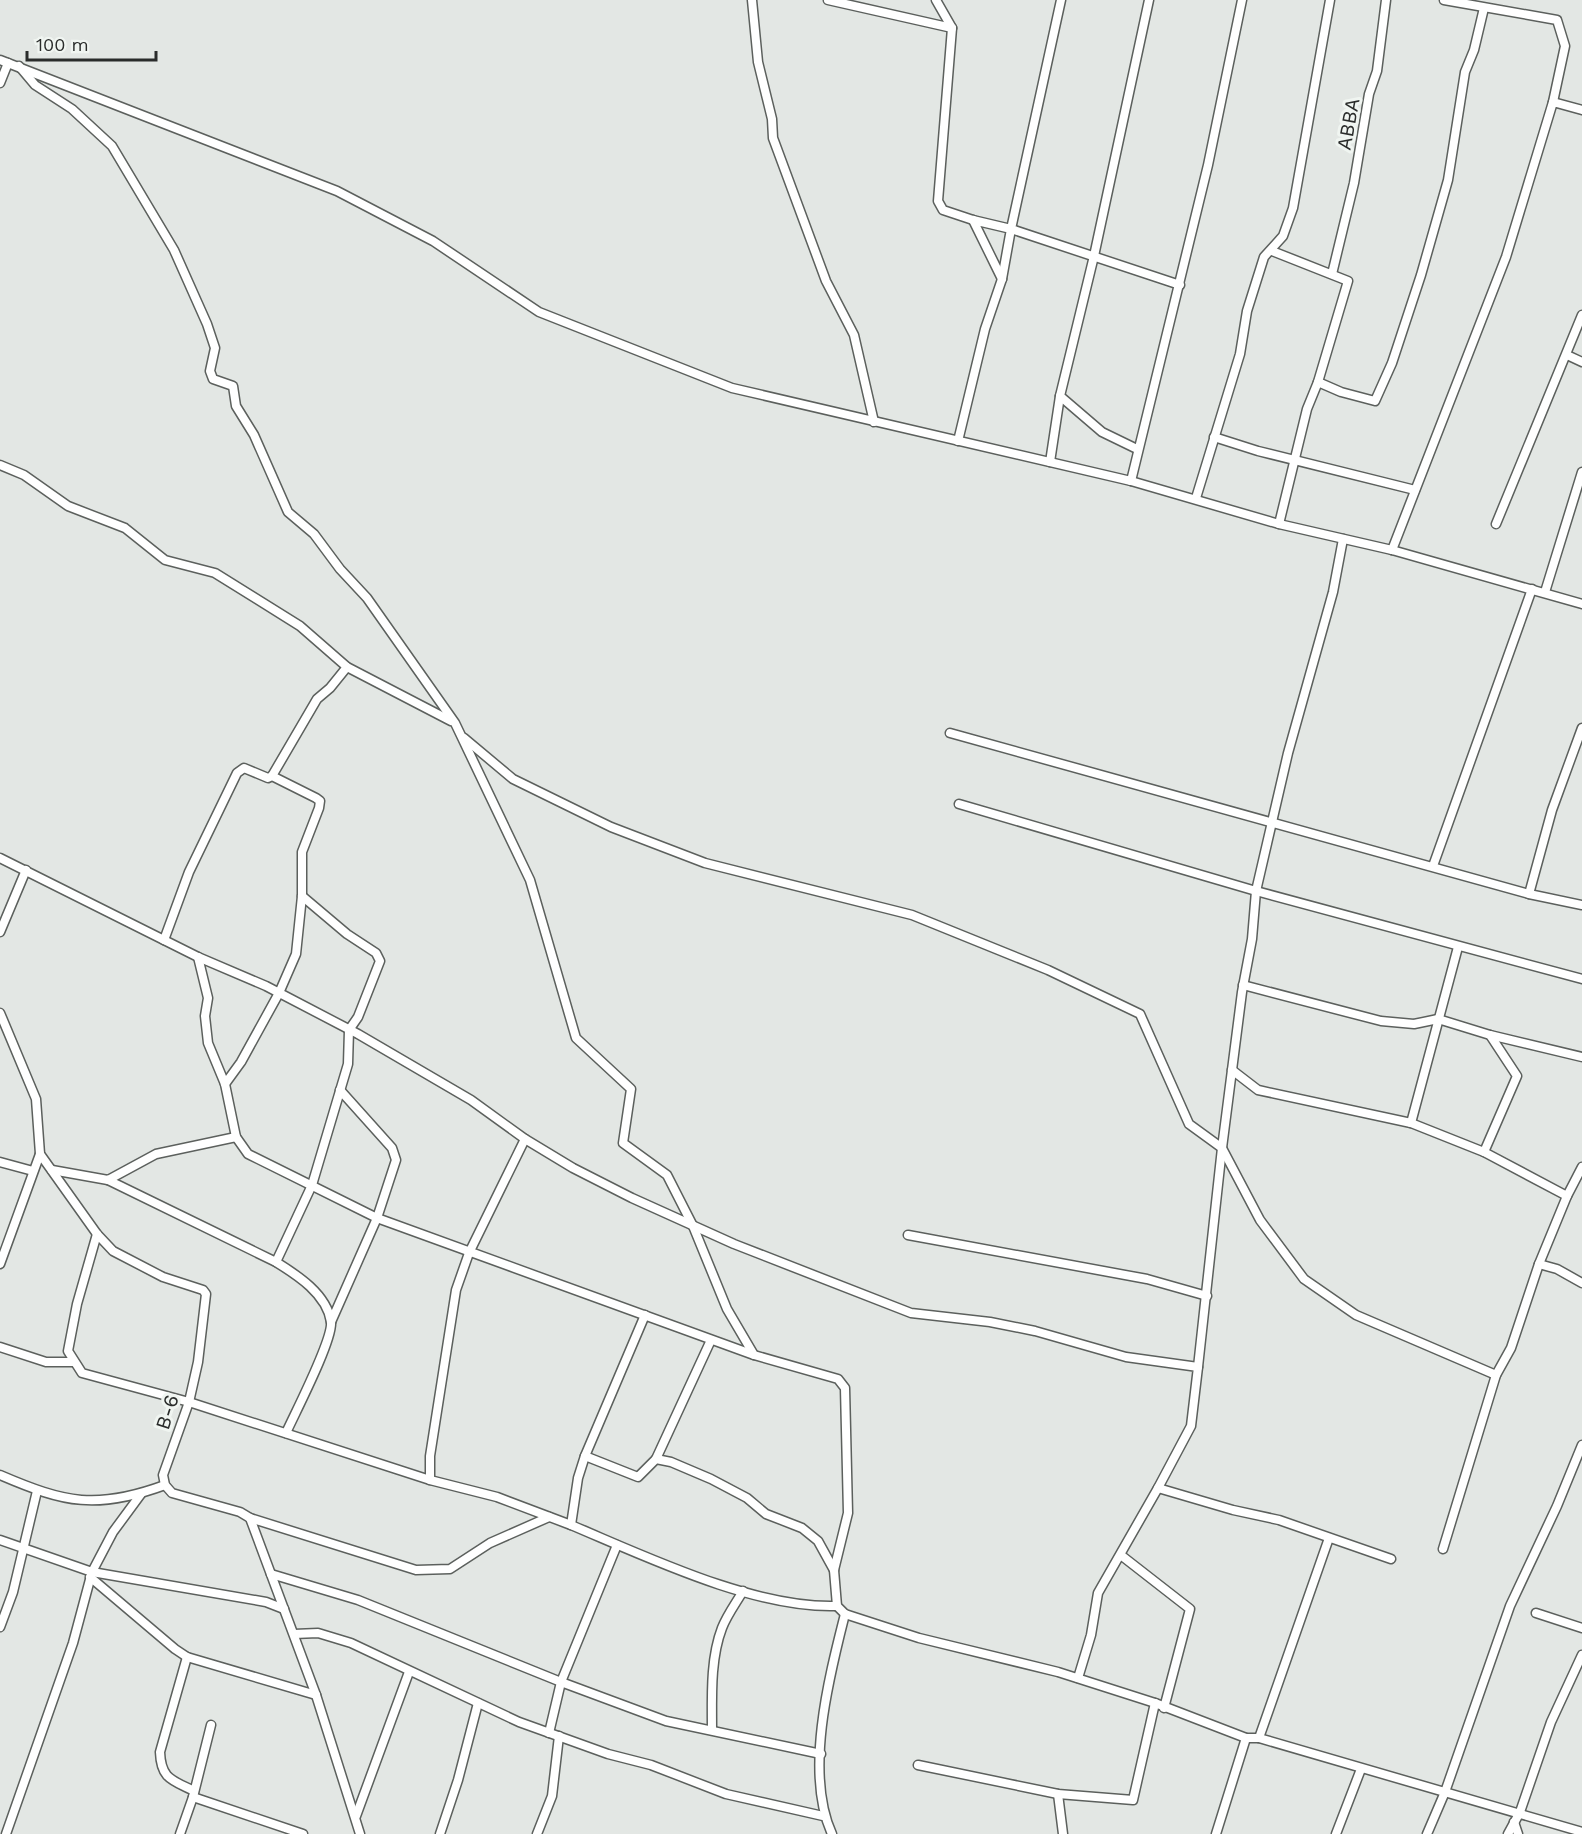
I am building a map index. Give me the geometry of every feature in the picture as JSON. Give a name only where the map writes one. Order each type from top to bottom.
[{"type":"street","points":[[752,0],[758,62],[772,119],[773,138],[826,281],[854,335],[874,422]]},
{"type":"street","points":[[828,0],[952,28]]},
{"type":"street","points":[[936,0],[952,28],[938,201],[943,210],[1011,229],[1180,285]]},
{"type":"street","points":[[958,441],[985,328],[1002,279],[1061,0]]},
{"type":"street","points":[[1050,462],[1060,396],[1094,256],[1149,0]]},
{"type":"street","points":[[1131,481],[1137,449],[1180,285],[1242,0]]},
{"type":"street","points":[[1196,498],[1240,354],[1247,311],[1264,256],[1272,251],[1283,236],[1293,208],[1330,0]]},
{"type":"street","name":"ABBA","points":[[1332,274],[1354,183],[1369,94],[1377,71],[1386,0]]},
{"type":"street","points":[[1392,550],[1506,257],[1553,102],[1565,46],[1557,20],[1444,0]]},
{"type":"street","points":[[1318,382],[1372,401],[1377,398],[1418,286],[1448,180],[1465,72],[1474,51],[1484,8]]},
{"type":"street","points":[[0,83],[3,62],[19,66],[337,190],[433,241],[539,312],[732,388],[1131,481],[1181,497],[1196,498],[1279,524],[1392,550],[1582,603]]},
{"type":"street","points":[[19,66],[36,85],[72,109],[112,146],[174,250],[215,348],[210,371],[213,379],[233,386],[236,406],[254,435],[288,512],[314,534],[340,569],[367,598],[455,723],[530,880],[576,1038],[631,1089],[623,1143],[667,1174],[693,1226],[727,1309],[754,1355]]},
{"type":"street","points":[[1553,102],[1582,110]]},
{"type":"street","points":[[973,220],[1002,279]]},
{"type":"street","points":[[1272,251],[1316,271],[1332,274],[1348,281],[1318,382],[1307,409],[1279,524]]},
{"type":"street","points":[[1496,524],[1582,315]]},
{"type":"street","points":[[1567,355],[1582,362]]},
{"type":"street","points":[[1060,396],[1102,432],[1137,449]]},
{"type":"street","points":[[1214,437],[1415,490]]},
{"type":"street","points":[[0,465],[24,475],[68,506],[125,528],[165,560],[215,573],[300,626],[347,667],[455,723]]},
{"type":"street","points":[[1545,592],[1582,472]]},
{"type":"street","points":[[1078,1678],[1091,1635],[1098,1593],[1122,1556],[1191,1426],[1222,1148],[1243,985],[1252,939],[1256,891],[1272,822],[1334,592],[1343,539]]},
{"type":"street","points":[[1433,866],[1532,589]]},
{"type":"street","points":[[272,776],[317,699],[330,688],[347,667]]},
{"type":"street","points":[[1529,894],[1552,810],[1578,750],[1582,728]]},
{"type":"street","points":[[950,733],[1529,894],[1582,905]]},
{"type":"street","points":[[460,735],[513,779],[611,827],[705,863],[906,913],[1048,970],[1140,1014],[1189,1124],[1222,1148],[1260,1220],[1304,1279],[1356,1315],[1496,1375]]},
{"type":"street","points":[[164,940],[189,872],[237,773],[244,768],[268,778],[272,776],[320,801],[302,852],[302,896],[296,954],[279,993],[241,1062],[225,1084]]},
{"type":"street","points":[[959,804],[1256,891],[1582,980]]},
{"type":"street","points":[[0,858],[198,957],[279,993],[349,1030],[471,1100],[525,1139],[632,1198],[693,1226],[795,1269],[911,1313],[990,1322],[1035,1331],[1126,1357],[1198,1367]]},
{"type":"street","points":[[0,932],[26,870]]},
{"type":"street","points":[[276,1262],[312,1185],[348,1064],[349,1030],[358,1017],[380,957],[347,934],[302,896]]},
{"type":"street","points":[[1410,1123],[1458,947]]},
{"type":"street","points":[[198,957],[208,998],[205,1016],[208,1043],[225,1084],[236,1137],[248,1154],[377,1218],[711,1340],[838,1379],[845,1388],[848,1513],[834,1570],[837,1606],[845,1614],[920,1638],[1078,1678],[1246,1738],[1259,1737],[1361,1769],[1520,1812],[1582,1832]]},
{"type":"street","points":[[1243,985],[1381,1021],[1414,1024],[1438,1019],[1490,1035],[1582,1057]]},
{"type":"street","points":[[0,1013],[36,1099],[40,1154],[0,1264]]},
{"type":"street","points":[[1484,1152],[1517,1076],[1490,1035]]},
{"type":"street","points":[[1232,1070],[1258,1090],[1410,1123],[1484,1152],[1568,1196]]},
{"type":"street","points":[[286,1433],[327,1341],[331,1322],[377,1218],[396,1156],[340,1090]]},
{"type":"street","points":[[108,1180],[156,1154],[236,1137]]},
{"type":"street","points":[[429,1480],[430,1456],[456,1290],[469,1253],[525,1139]]},
{"type":"street","name":"B-6","points":[[40,1154],[97,1234],[113,1251],[163,1277],[203,1290],[206,1294],[198,1362],[189,1402],[163,1475],[165,1485]]},
{"type":"street","points":[[0,1162],[33,1172]]},
{"type":"street","points":[[1443,1549],[1496,1375],[1510,1348],[1539,1264],[1582,1167]]},
{"type":"street","points":[[52,1170],[108,1180],[276,1262],[308,1284],[324,1305],[331,1322]]},
{"type":"street","points":[[97,1234],[77,1304],[68,1351],[73,1362],[82,1372],[189,1402],[429,1480],[498,1497],[665,1565],[743,1591],[810,1607],[837,1606]]},
{"type":"street","points":[[908,1235],[1147,1279],[1207,1296]]},
{"type":"street","points":[[1539,1264],[1557,1269],[1582,1283]]},
{"type":"street","points":[[571,1525],[585,1456],[645,1315]]},
{"type":"street","points":[[585,1456],[638,1477],[656,1459],[711,1340]]},
{"type":"street","points":[[0,1347],[46,1362],[73,1362]]},
{"type":"street","points":[[1427,1834],[1445,1792],[1510,1606],[1557,1506],[1582,1445]]},
{"type":"street","points":[[656,1459],[671,1461],[702,1475],[747,1498],[766,1514],[802,1528],[818,1541],[834,1570]]},
{"type":"street","points":[[0,1474],[37,1491],[84,1502],[141,1494],[165,1485],[172,1493],[240,1512],[250,1518],[416,1570],[450,1569],[490,1543],[549,1517]]},
{"type":"street","points":[[1158,1488],[1233,1510],[1279,1520],[1391,1559]]},
{"type":"street","points":[[0,1627],[13,1592],[37,1491]]},
{"type":"street","points":[[6,1834],[73,1643],[91,1575],[113,1532],[141,1494]]},
{"type":"street","points":[[250,1518],[316,1695],[360,1834]]},
{"type":"street","points":[[1259,1737],[1329,1538]]},
{"type":"street","points":[[0,1540],[91,1575],[266,1602],[284,1609]]},
{"type":"street","points":[[537,1834],[552,1796],[554,1735],[561,1682],[617,1545]]},
{"type":"street","points":[[918,1765],[1058,1794],[1133,1800],[1190,1609],[1122,1556]]},
{"type":"street","points":[[271,1574],[358,1600],[561,1682],[666,1720],[821,1754]]},
{"type":"street","points":[[91,1575],[175,1649],[188,1657],[316,1695]]},
{"type":"street","points":[[712,1731],[712,1696],[717,1644],[723,1627],[743,1591]]},
{"type":"street","points":[[1536,1613],[1582,1628]]},
{"type":"street","points":[[832,1834],[823,1816],[821,1754],[825,1697],[845,1614]]},
{"type":"street","points":[[294,1634],[318,1633],[334,1637],[554,1735],[651,1765],[726,1794],[823,1816]]},
{"type":"street","points":[[1508,1834],[1520,1812],[1551,1722],[1582,1655]]},
{"type":"street","points":[[188,1657],[160,1752],[160,1763],[167,1778],[194,1794],[303,1834]]},
{"type":"street","points":[[356,1816],[409,1672]]},
{"type":"street","points":[[440,1834],[458,1780],[478,1703]]},
{"type":"street","points":[[180,1834],[194,1794],[211,1725]]},
{"type":"street","points":[[1216,1834],[1246,1738]]},
{"type":"street","points":[[1336,1834],[1361,1769]]},
{"type":"street","points":[[1058,1794],[1062,1834]]},
{"type":"street","points":[[1514,1822],[1518,1834]]}]
